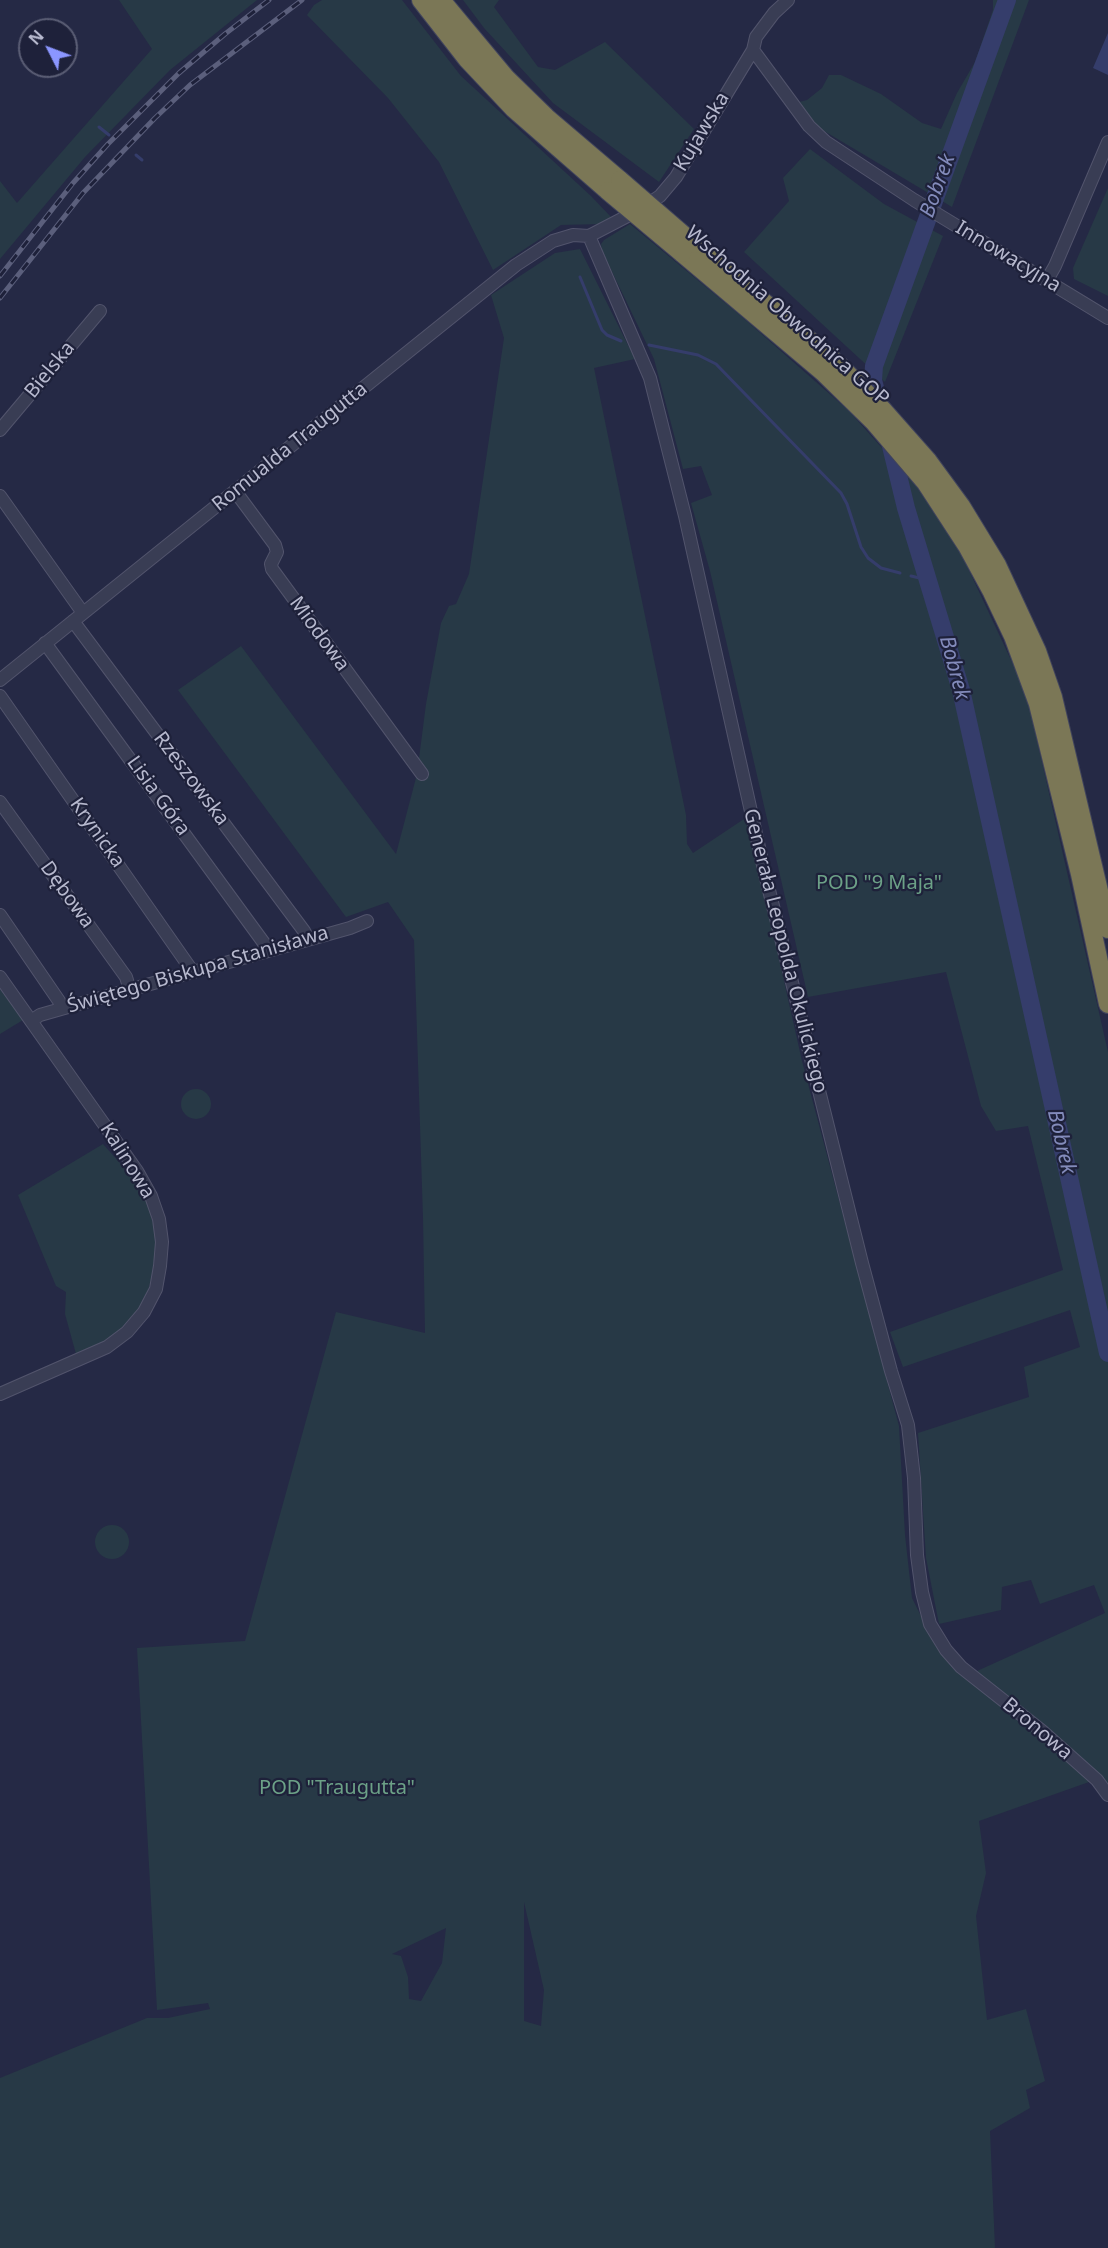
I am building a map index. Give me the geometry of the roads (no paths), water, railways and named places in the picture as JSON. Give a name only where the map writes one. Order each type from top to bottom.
[{"type":"highway","name":"Wschodnia Obwodnica GOP","points":[[421,0],[467,59],[514,109],[839,365],[928,461],[961,506],[997,566],[1037,651],[1062,730],[1108,929]]},
{"type":"highway","name":"Wschodnia Obwodnica GOP","points":[[441,0],[506,78],[614,186]]},
{"type":"highway","name":"Wschodnia Obwodnica GOP","points":[[688,248],[849,396],[873,421],[926,483],[967,546],[993,592],[1033,686],[1047,735],[1108,1004]]},
{"type":"street","name":"Kujawska","points":[[588,236],[639,210],[660,196],[676,177],[753,50],[756,37],[774,13],[788,0]]},
{"type":"street","name":"Innowacyjna","points":[[753,50],[809,126],[826,142],[914,200],[1108,318]]},
{"type":"street","points":[[1047,280],[1108,142]]},
{"type":"street","name":"Romualda Traugutta","points":[[0,680],[516,265],[553,241],[573,235],[588,236]]},
{"type":"street","name":"Generała Leopolda Okulickiego","points":[[588,236],[650,378],[685,516],[765,874],[862,1263],[908,1425],[914,1478],[917,1555],[922,1592],[930,1624],[946,1650],[961,1667]]},
{"type":"street","name":"Bielska","points":[[0,430],[100,311]]},
{"type":"street","name":"Miodowa","points":[[235,491],[275,545],[277,552],[271,564],[272,569],[422,774]]},
{"type":"street","points":[[0,496],[83,613]]},
{"type":"street","name":"Rzeszowska","points":[[72,621],[308,939]]},
{"type":"street","name":"Lisia Góra","points":[[45,644],[269,950]]},
{"type":"street","name":"Krynicka","points":[[0,696],[193,972]]},
{"type":"street","name":"Dębowa","points":[[0,802],[126,978],[130,990]]},
{"type":"street","points":[[0,915],[59,1000],[61,1009]]},
{"type":"street","name":"Świętego Biskupa Stanisława","points":[[31,1021],[40,1015],[350,928],[367,921]]},
{"type":"street","name":"Kalinowa","points":[[0,978],[138,1171],[151,1196],[159,1219],[162,1242],[156,1289],[144,1312],[120,1337],[107,1347],[0,1394]]},
{"type":"street","name":"Bronowa","points":[[961,1667],[1042,1731],[1097,1780],[1108,1795]]},
{"type":"water","points":[[1108,33],[1108,75],[1093,68]]},
{"type":"waterway","name":"Bobrek","points":[[881,412],[873,380],[874,366],[1007,0]]},
{"type":"waterway","points":[[99,127],[109,135]]},
{"type":"waterway","points":[[136,155],[142,160]]},
{"type":"waterway","points":[[580,277],[602,330],[607,335],[621,341]]},
{"type":"waterway","points":[[649,345],[698,355],[716,364],[841,493],[847,504],[861,547],[868,558],[881,568],[900,573]]},
{"type":"waterway","name":"Bobrek","points":[[889,438],[906,508],[961,690],[1108,1353]]},
{"type":"waterway","points":[[911,576],[928,580]]},
{"type":"railway","points":[[0,276],[73,183],[108,144],[179,73],[269,0]]},
{"type":"railway","points":[[0,298],[83,193],[155,118],[190,85],[302,0]]},
{"type":"park label","name":"POD \"9 Maja\"","points":[[879,883]]},
{"type":"park label","name":"POD \"Traugutta\"","points":[[337,1788]]}]
